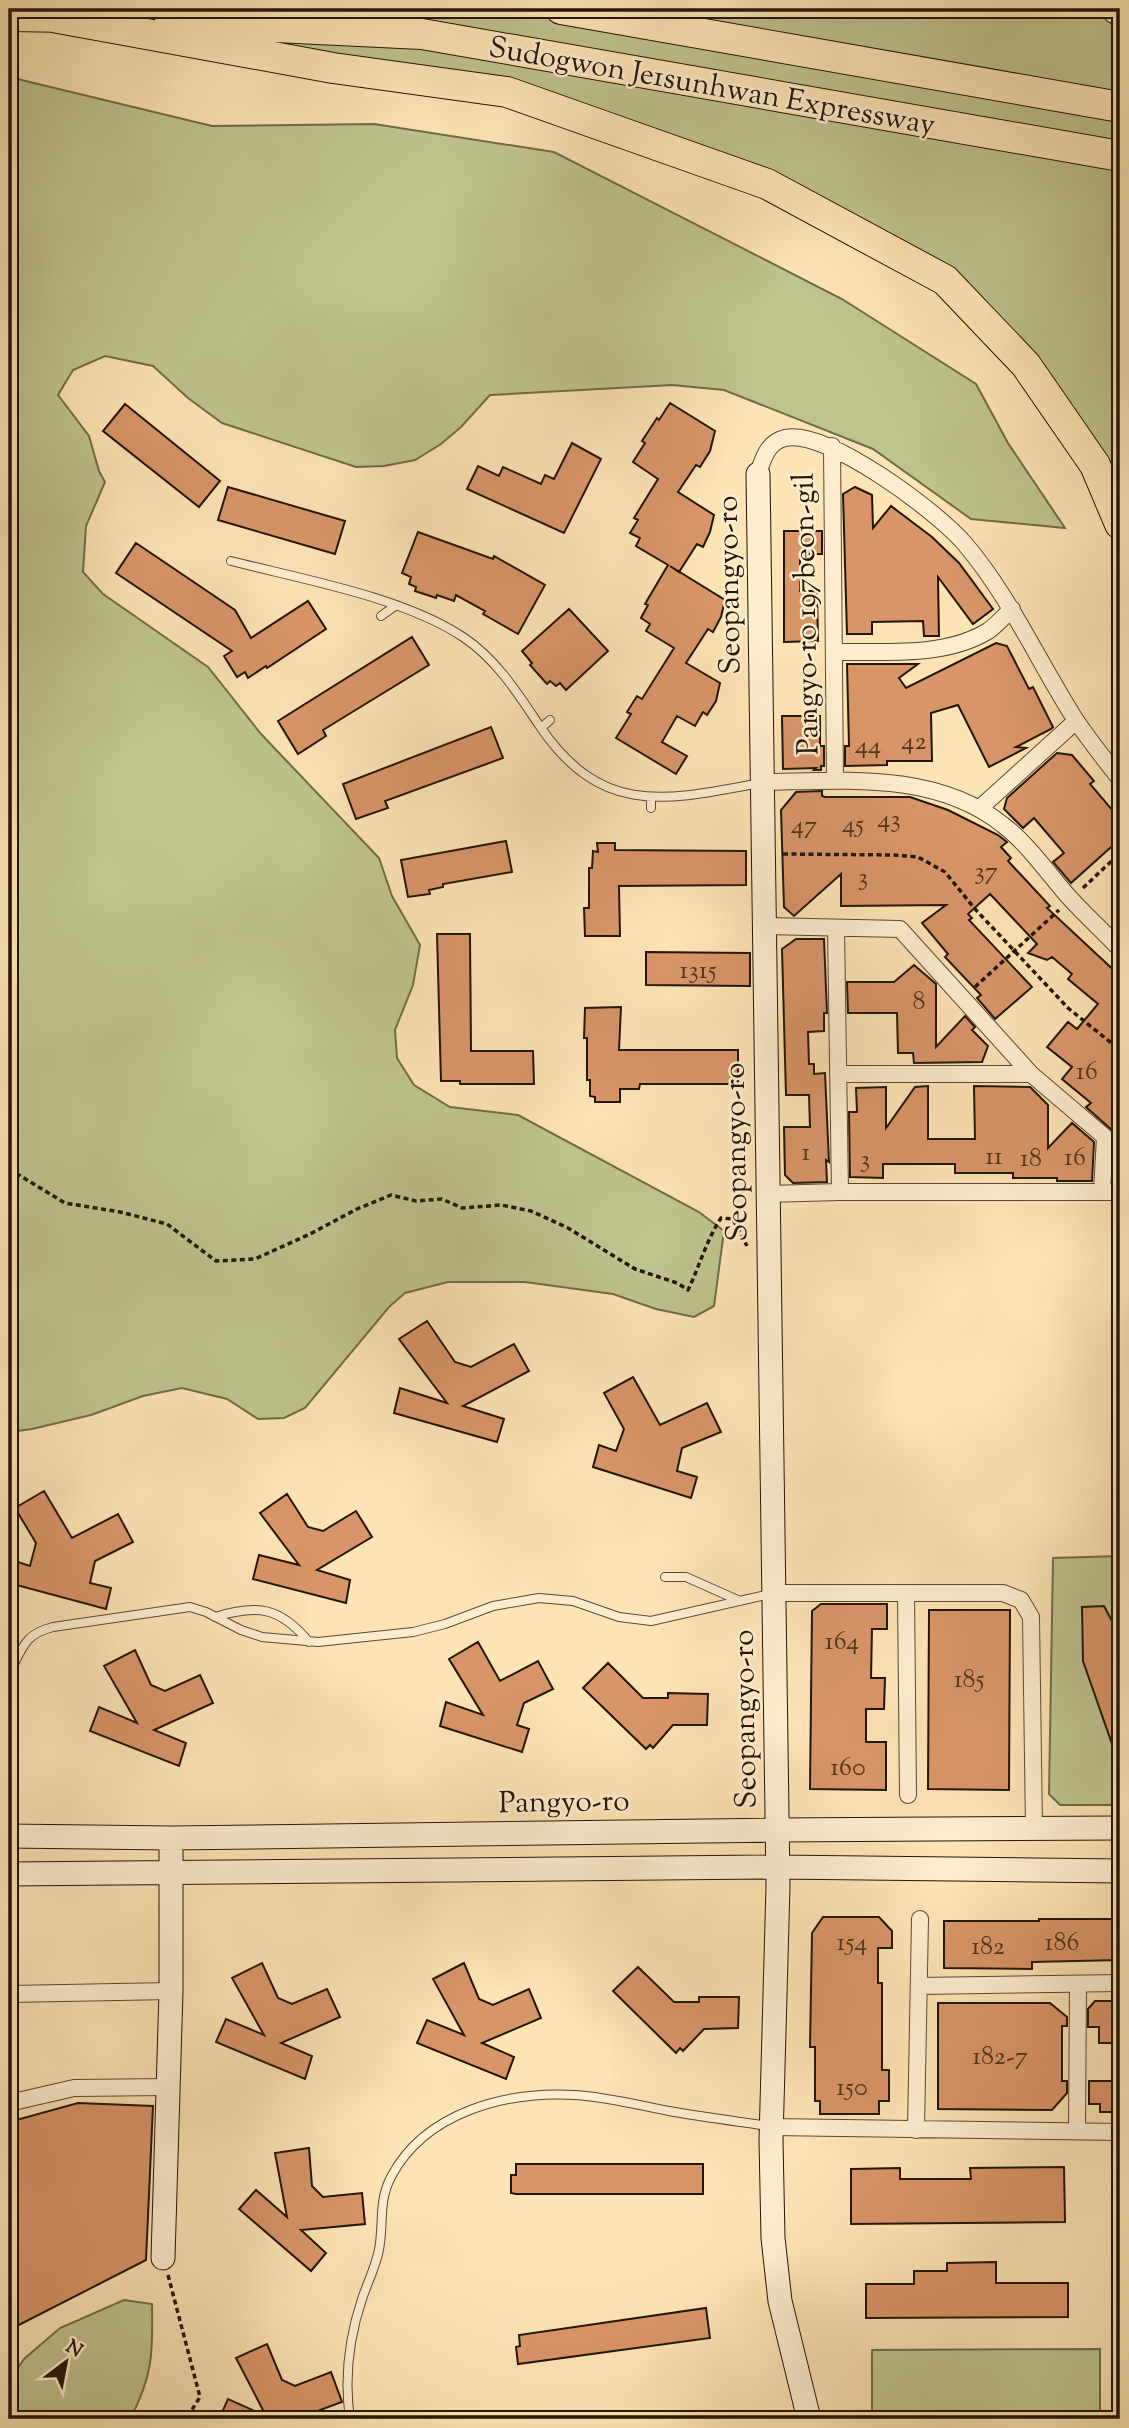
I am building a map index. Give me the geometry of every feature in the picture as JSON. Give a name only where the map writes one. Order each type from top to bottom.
[{"type":"highway","name":"Sudogwon Je1sunhwan Expressway","points":[[561,9],[1120,107]]},
{"type":"highway","name":"Sudogwon Je1sunhwan Expressway","points":[[9,16],[422,34],[1120,156]]},
{"type":"highway","points":[[52,16],[333,68],[507,92],[767,184],[945,280],[1026,365],[1095,465],[1120,524]]},
{"type":"street","points":[[758,474],[763,457],[770,446],[784,438],[801,436],[832,446],[898,489],[963,541],[1012,609],[1076,721],[1120,779]]},
{"type":"street","name":"Pangyo-ro 197beon-gil","points":[[832,446],[835,781]]},
{"type":"street","name":"Seopangyo-ro","points":[[758,474],[777,1867]]},
{"type":"street","points":[[834,652],[920,650],[950,645],[988,631],[1012,609]]},
{"type":"street","points":[[980,808],[1076,721]]},
{"type":"street","name":"Pangyo-ro 197beon-gil","points":[[762,782],[835,781],[920,787],[980,808],[1022,842],[1071,899],[1120,949]]},
{"type":"street","points":[[765,926],[900,929],[1031,1073],[1105,1137],[1102,1192]]},
{"type":"street","points":[[836,928],[840,1192]]},
{"type":"street","points":[[838,1074],[1031,1073]]},
{"type":"street","points":[[767,1194],[1120,1192]]},
{"type":"street","points":[[773,1593],[1003,1593],[1021,1600],[1031,1617],[1034,1829]]},
{"type":"street","points":[[906,1593],[908,1795]]},
{"type":"street","name":"Pangyo-ro","points":[[9,1836],[171,1838],[1120,1828]]},
{"type":"street","points":[[163,2258],[171,1992],[171,1838]]},
{"type":"street","points":[[777,1867],[772,2127],[774,2238],[780,2301],[809,2419]]},
{"type":"street","points":[[9,1874],[777,1867],[1120,1871]]},
{"type":"street","points":[[916,2130],[920,1919]]},
{"type":"street","points":[[919,1986],[1120,1983]]},
{"type":"street","points":[[1077,2131],[1078,1984]]},
{"type":"street","points":[[9,1994],[171,1992]]},
{"type":"street","points":[[9,2104],[74,2088],[168,2087]]},
{"type":"street","points":[[772,2127],[1120,2132]]},
{"type":"lane","points":[[231,561],[395,606],[437,622],[466,639],[510,681],[541,728],[568,762],[596,783],[617,792],[651,797],[687,796],[762,782]]},
{"type":"lane","points":[[381,616],[395,606]]},
{"type":"lane","points":[[541,728],[550,720]]},
{"type":"lane","points":[[651,797],[651,808]]},
{"type":"lane","points":[[665,1577],[686,1577],[740,1601]]},
{"type":"lane","points":[[14,1664],[28,1639],[37,1631],[190,1607],[262,1637],[309,1642],[413,1632],[446,1624],[493,1606],[539,1598],[573,1601],[619,1617],[651,1621],[773,1593]]},
{"type":"lane","points":[[215,1616],[239,1610],[269,1611],[295,1625],[309,1642]]},
{"type":"lane","points":[[350,2419],[348,2353],[362,2299],[378,2254],[382,2199],[391,2177],[407,2152],[437,2125],[456,2115],[520,2098],[574,2095],[608,2098],[772,2127]]},
{"type":"path","points":[[963,998],[1120,853]]},
{"type":"path","points":[[764,854],[894,855],[918,858],[946,872],[975,909],[1069,1009],[1120,1050]]},
{"type":"path","points":[[9,1169],[65,1203],[120,1212],[167,1224],[216,1261],[255,1259],[356,1209],[391,1195],[416,1201],[442,1199],[462,1208],[501,1205],[531,1211],[568,1228],[635,1269],[677,1283],[688,1290],[698,1271],[707,1240],[721,1218],[733,1219],[768,1277]]},
{"type":"path","points":[[163,2258],[200,2397],[186,2419]]},
{"type":"green space","points":[[145,9],[1120,9],[1120,524],[1095,465],[945,280],[767,184],[507,92],[53,17]]},
{"type":"green space","points":[[9,77],[212,126],[374,124],[554,152],[842,299],[976,384],[1008,443],[1065,528],[971,519],[873,449],[724,390],[672,385],[490,395],[461,427],[441,444],[415,460],[384,466],[356,467],[222,423],[188,398],[153,366],[105,356],[73,370],[58,395],[89,436],[105,482],[86,526],[83,572],[103,594],[208,667],[261,734],[379,858],[392,896],[420,945],[413,985],[395,1030],[397,1058],[414,1085],[450,1107],[518,1115],[699,1212],[724,1231],[714,1306],[694,1317],[656,1309],[613,1294],[525,1282],[448,1282],[405,1293],[389,1307],[305,1408],[284,1418],[258,1419],[227,1399],[182,1388],[143,1396],[91,1415],[9,1432]]},
{"type":"green space","points":[[1120,1556],[1120,1805],[1060,1805],[1049,1794],[1053,1558]]},
{"type":"green space","points":[[124,2300],[152,2304],[150,2363],[138,2404],[130,2419],[9,2419],[9,2381],[24,2359],[60,2328]]},
{"type":"green space","points":[[1100,2349],[1100,2419],[872,2419],[872,2350]]},
{"type":"building","points":[[670,403],[715,431],[710,451],[700,467],[696,465],[678,492],[714,515],[703,547],[697,544],[679,572],[725,600],[721,617],[713,632],[708,629],[686,663],[720,683],[716,701],[707,715],[703,712],[695,726],[677,716],[662,742],[687,756],[676,774],[616,738],[631,714],[627,712],[637,696],[642,699],[674,648],[646,631],[650,624],[641,618],[648,605],[645,604],[668,565],[636,546],[640,538],[630,533],[638,520],[634,518],[658,479],[633,462],[645,443],[642,441]]},
{"type":"building","points":[[125,404],[220,481],[199,507],[103,431]]},
{"type":"building","points":[[572,443],[601,459],[564,533],[467,489],[478,466],[499,476],[503,467],[541,484],[545,475],[554,479]]},
{"type":"building","points":[[228,487],[345,521],[335,554],[218,520]]},
{"type":"building","points":[[855,487],[872,495],[873,528],[891,506],[932,537],[959,563],[993,609],[973,624],[938,577],[939,636],[924,636],[923,621],[872,622],[872,634],[847,634],[843,494]]},
{"type":"building","points":[[784,531],[822,531],[822,554],[800,554],[800,591],[817,591],[818,641],[784,642]]},
{"type":"building","points":[[418,532],[493,559],[494,556],[545,585],[518,634],[456,595],[454,601],[415,591],[416,587],[409,584],[411,577],[402,573]]},
{"type":"building","points":[[136,543],[235,610],[251,638],[308,601],[326,629],[267,668],[266,666],[248,678],[245,672],[237,677],[224,656],[232,651],[116,573]]},
{"type":"building","points":[[569,609],[608,651],[566,690],[560,683],[556,686],[550,681],[547,684],[522,651]]},
{"type":"building","points":[[412,637],[429,665],[323,730],[326,736],[298,754],[278,721]]},
{"type":"building","points":[[996,643],[1007,646],[1029,689],[1033,687],[1053,727],[1051,729],[1016,747],[1026,748],[989,767],[958,705],[931,713],[932,761],[887,761],[887,765],[845,766],[845,746],[849,746],[847,664],[918,664],[899,678],[906,688]]},
{"type":"building","points":[[782,716],[820,716],[820,746],[824,746],[824,766],[821,766],[821,770],[783,769]]},
{"type":"building","points":[[491,727],[503,758],[385,801],[388,808],[356,819],[343,784]]},
{"type":"building","points":[[1057,753],[1072,755],[1094,781],[1090,784],[1120,819],[1120,839],[1071,883],[1053,862],[1064,853],[1034,818],[1023,828],[1004,809],[1007,798]]},
{"type":"building","points":[[822,791],[822,796],[825,797],[910,797],[948,810],[998,835],[1007,842],[1001,847],[1011,858],[1008,861],[1050,906],[1047,908],[1120,976],[1120,1177],[1114,1172],[1114,1132],[1086,1107],[1091,1103],[1062,1079],[1072,1067],[1047,1047],[1068,1022],[1077,1029],[1098,1004],[1068,979],[1072,974],[1052,957],[1047,960],[1028,953],[1037,944],[990,894],[968,914],[972,918],[969,920],[1032,987],[995,1019],[977,998],[981,995],[945,957],[948,954],[922,923],[946,905],[841,906],[841,874],[794,916],[784,907],[781,810],[796,792]]},
{"type":"building","points":[[506,841],[512,872],[443,884],[443,887],[429,890],[430,894],[408,897],[401,860]]},
{"type":"building","points":[[597,843],[615,843],[615,850],[746,851],[746,885],[619,886],[620,936],[585,936],[584,908],[589,908],[589,868],[592,868],[593,851],[598,852]]},
{"type":"building","points":[[437,934],[470,934],[471,1051],[533,1051],[534,1084],[460,1084],[460,1081],[441,1081]]},
{"type":"building","points":[[796,939],[824,939],[827,1013],[824,1013],[824,1031],[808,1032],[809,1064],[814,1064],[814,1074],[825,1073],[829,1162],[826,1160],[827,1182],[793,1183],[785,1175],[784,1127],[810,1127],[809,1095],[786,1095],[782,949]]},
{"type":"building","points":[[646,952],[750,953],[750,986],[646,985]]},
{"type":"building","points":[[914,965],[936,984],[936,1047],[965,1016],[975,1027],[972,1030],[988,1046],[982,1062],[914,1063],[913,1053],[898,1053],[897,1013],[848,1013],[847,982],[894,982]]},
{"type":"building","points":[[621,1007],[619,1050],[738,1050],[738,1084],[640,1084],[639,1089],[620,1089],[620,1102],[595,1102],[595,1097],[590,1096],[590,1080],[587,1080],[585,1008]]},
{"type":"building","points":[[928,1086],[928,1139],[975,1139],[974,1086],[1030,1087],[1048,1105],[1048,1148],[1072,1123],[1094,1142],[1092,1181],[1013,1178],[1013,1173],[955,1173],[955,1164],[883,1164],[883,1178],[850,1177],[849,1112],[857,1112],[856,1088],[886,1087],[886,1128],[915,1087]]},
{"type":"building","points":[[427,1321],[455,1362],[471,1367],[514,1344],[529,1371],[463,1406],[504,1419],[497,1442],[394,1413],[400,1388],[447,1403],[399,1339]]},
{"type":"building","points":[[633,1377],[660,1425],[707,1403],[721,1432],[682,1448],[677,1471],[697,1477],[691,1498],[593,1467],[599,1445],[616,1451],[624,1429],[604,1393]]},
{"type":"building","points":[[44,1491],[72,1538],[118,1514],[133,1542],[95,1561],[90,1583],[111,1588],[106,1609],[9,1583],[12,1560],[30,1566],[36,1543],[15,1508]]},
{"type":"building","points":[[287,1494],[308,1527],[323,1531],[356,1511],[372,1537],[317,1570],[350,1580],[346,1603],[253,1579],[259,1555],[299,1565],[260,1513]]},
{"type":"building","points":[[821,1604],[887,1604],[887,1629],[872,1629],[871,1678],[885,1678],[884,1709],[866,1709],[866,1742],[886,1742],[886,1790],[810,1789],[812,1611]]},
{"type":"building","points":[[1104,1606],[1120,1636],[1120,1761],[1083,1661],[1082,1607]]},
{"type":"building","points":[[929,1610],[1010,1610],[1009,1790],[928,1789]]},
{"type":"building","points":[[478,1642],[500,1681],[538,1661],[553,1689],[524,1703],[517,1725],[529,1729],[522,1752],[440,1726],[446,1702],[483,1715],[449,1659]]},
{"type":"building","points":[[135,1650],[151,1685],[165,1691],[200,1675],[213,1703],[154,1730],[186,1743],[179,1766],[90,1731],[99,1707],[137,1723],[104,1666]]},
{"type":"building","points":[[608,1663],[643,1698],[668,1698],[668,1693],[708,1694],[707,1725],[673,1725],[653,1748],[650,1745],[646,1749],[583,1688]]},
{"type":"building","points":[[823,1917],[879,1917],[892,1931],[892,1948],[878,1948],[878,1983],[882,1983],[882,2070],[889,2070],[889,2101],[879,2101],[879,2114],[820,2114],[820,2101],[815,2101],[815,2047],[810,2047],[812,1933]]},
{"type":"building","points":[[1120,1919],[1120,1960],[1032,1962],[1032,1969],[944,1968],[944,1921]]},
{"type":"building","points":[[262,1963],[278,1998],[292,2004],[327,1989],[340,2017],[281,2043],[312,2056],[305,2079],[216,2042],[226,2019],[264,2035],[232,1978]]},
{"type":"building","points":[[464,1963],[479,1999],[493,2005],[529,1989],[541,2018],[482,2043],[514,2057],[506,2079],[417,2043],[427,2020],[464,2035],[433,1979]]},
{"type":"building","points":[[638,1967],[674,2002],[699,2002],[699,1997],[739,1997],[738,2028],[704,2029],[683,2051],[680,2048],[676,2053],[613,1991]]},
{"type":"building","points":[[1095,2001],[1120,2001],[1120,2043],[1099,2043],[1099,2027],[1088,2027],[1088,2009]]},
{"type":"building","points":[[938,2003],[1050,2003],[1067,2017],[1067,2026],[1062,2026],[1062,2081],[1067,2081],[1067,2093],[1052,2110],[938,2109]]},
{"type":"building","points":[[1089,2081],[1120,2081],[1120,2112],[1100,2112],[1100,2104],[1089,2104]]},
{"type":"building","points":[[78,2103],[153,2106],[146,2260],[9,2330],[9,2122]]},
{"type":"building","points":[[309,2148],[312,2186],[323,2197],[362,2193],[365,2224],[301,2230],[326,2253],[311,2271],[239,2209],[256,2190],[287,2217],[275,2153]]},
{"type":"building","points":[[516,2164],[703,2164],[703,2194],[516,2194],[511,2193],[511,2175],[516,2175]]},
{"type":"building","points":[[1064,2167],[1065,2222],[851,2224],[851,2169],[900,2168],[900,2179],[971,2179],[970,2168]]},
{"type":"building","points":[[996,2262],[996,2283],[1068,2283],[1068,2317],[866,2318],[866,2284],[914,2284],[914,2271],[947,2271],[947,2263]]},
{"type":"building","points":[[706,2308],[710,2338],[518,2364],[516,2347],[520,2346],[519,2335]]},
{"type":"building","points":[[267,2344],[282,2380],[295,2386],[331,2372],[342,2402],[296,2419],[219,2419],[228,2399],[266,2416],[236,2358]]}]
